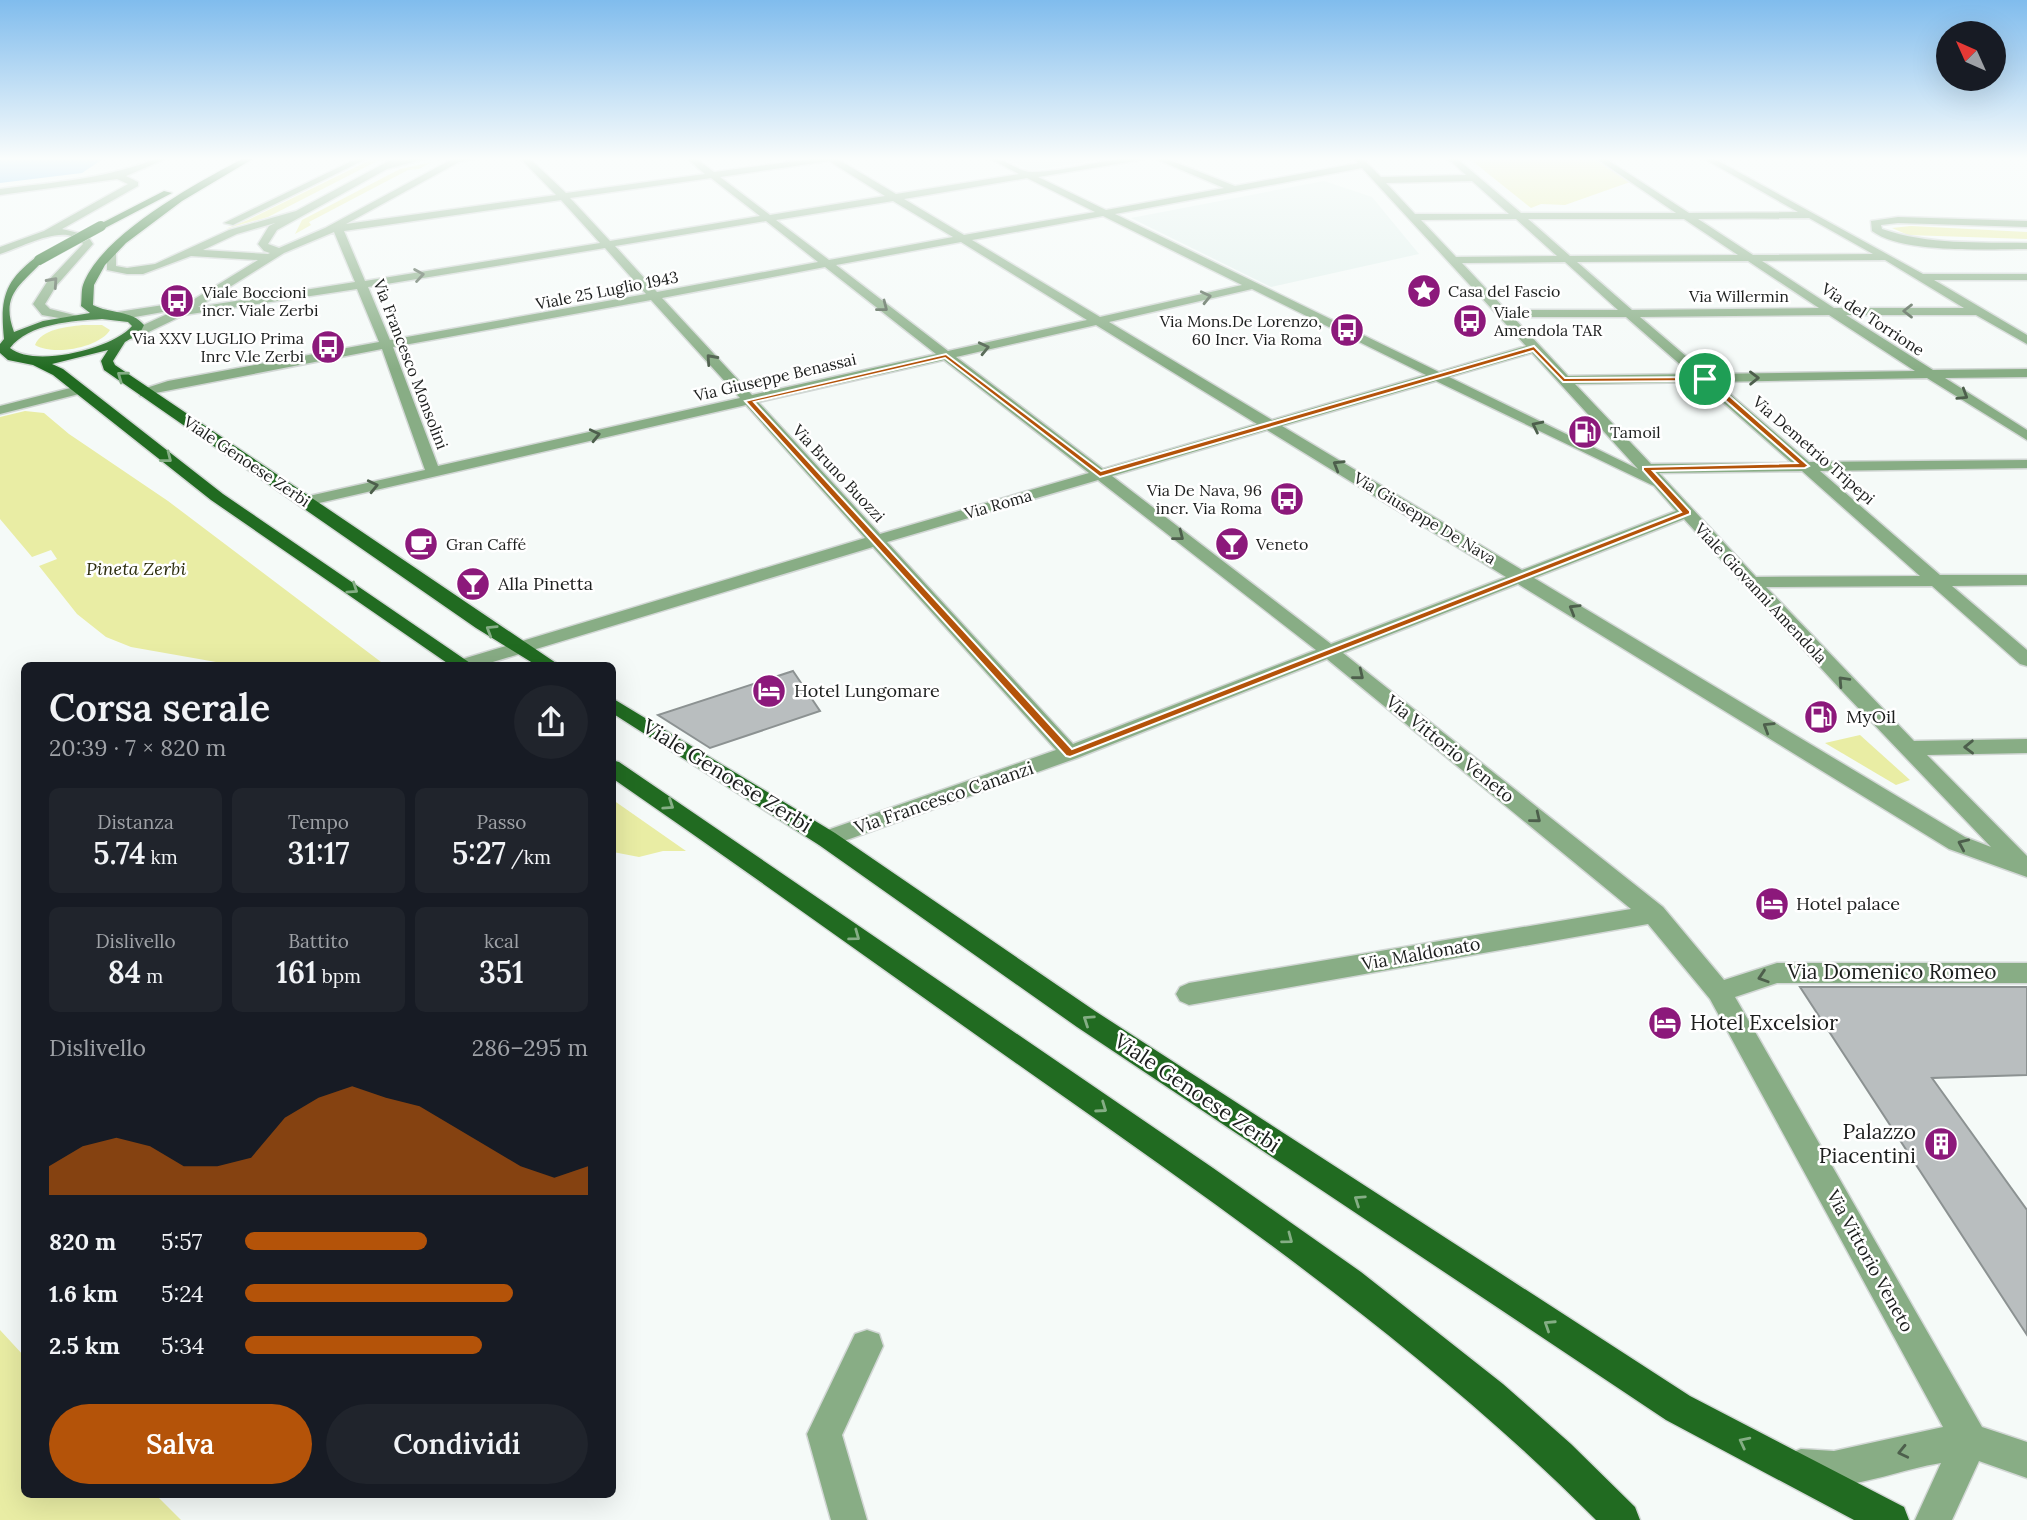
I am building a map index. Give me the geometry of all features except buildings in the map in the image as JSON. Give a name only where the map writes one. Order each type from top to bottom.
[{"type":"main road","points":[[97,228],[39,260],[18,281],[4,303],[2,313],[5,346],[9,356],[48,366],[217,497],[459,662]]},
{"type":"main road","points":[[102,315],[87,306],[85,300],[89,282],[111,253],[138,228]]},
{"type":"main road","points":[[5,346],[33,328],[76,317],[118,316],[136,322],[136,330],[125,339],[75,356],[33,360]]},
{"type":"main road","name":"Viale Genoese Zerbi","points":[[125,339],[110,353],[107,361],[109,367],[544,662]]},
{"type":"main road","name":"Viale Genoese Zerbi","points":[[616,707],[827,839],[1086,1019],[1678,1408],[1891,1520]]},
{"type":"main road","points":[[616,770],[1226,1193],[1457,1365],[1573,1469],[1622,1520]]},
{"type":"street","points":[[0,251],[57,228]]},
{"type":"street","points":[[189,253],[218,228]]},
{"type":"street","points":[[111,253],[111,268],[123,270],[158,266],[247,228]]},
{"type":"street","points":[[273,228],[262,244],[268,249],[285,248],[314,228]]},
{"type":"street","points":[[125,339],[182,312],[285,248],[338,228]]},
{"type":"street","points":[[334,230],[348,228]]},
{"type":"street","name":"Via Bruno Buozzi","points":[[592,228],[1070,754]]},
{"type":"street","points":[[182,312],[709,228]]},
{"type":"street","name":"Via Vittorio Veneto","points":[[781,228],[1330,652],[1654,914],[1719,992],[1970,1441]]},
{"type":"street","name":"Via Giuseppe De Nava","points":[[944,228],[1271,424],[1957,843],[2027,870]]},
{"type":"street","name":"Viale 25 Luglio 1943","points":[[145,393],[169,385],[1029,228]]},
{"type":"street","points":[[1133,228],[1664,488]]},
{"type":"street","name":"Viale Giovanni Amendola","points":[[1422,228],[1850,688],[2027,870]]},
{"type":"street","name":"Via Demetrio Tripepi","points":[[1531,228],[2027,660]]},
{"type":"street","name":"Via del Torrione","points":[[1706,228],[2027,436]]},
{"type":"street","points":[[1834,228],[2027,340]]},
{"type":"street","points":[[1876,228],[1877,231],[1893,237],[1929,244],[2027,246]]},
{"type":"street","name":"Via Francesco Monsolini","points":[[334,230],[362,285],[387,346],[433,472]]},
{"type":"street","points":[[48,233],[72,233],[87,240],[85,249],[51,284],[39,304],[46,312],[76,317]]},
{"type":"street","points":[[189,253],[268,257]]},
{"type":"street","points":[[1452,260],[1887,257]]},
{"type":"street","points":[[1920,277],[2027,277]]},
{"type":"street","name":"Via Giuseppe Benassai","points":[[306,501],[1252,286]]},
{"type":"street","points":[[118,316],[159,311],[209,295]]},
{"type":"street","name":"Via Willermin","points":[[1502,314],[1977,311]]},
{"type":"street","name":"Via Roma","points":[[472,662],[1100,474],[1534,348]]},
{"type":"street","points":[[1563,380],[2027,373]]},
{"type":"street","points":[[0,401],[75,387]]},
{"type":"street","points":[[0,410],[75,387]]},
{"type":"street","points":[[1646,468],[2027,464]]},
{"type":"street","name":"Via Francesco Cananzi","points":[[827,839],[1070,754],[1687,512]]},
{"type":"street","points":[[1752,583],[2027,580]]},
{"type":"street","points":[[1911,748],[2027,746]]},
{"type":"street","name":"Via Maldonato","points":[[1189,994],[1654,914]]},
{"type":"street","name":"Via Domenico Romeo","points":[[1719,992],[1777,973],[2027,973]]},
{"type":"street","points":[[849,1520],[824,1434],[867,1346]]},
{"type":"street","points":[[1933,1520],[1970,1441],[2027,1460]]},
{"type":"street","name":"Viale Genoese Zerbi","points":[[1791,1467],[1834,1469],[1921,1448],[1970,1441]]},
{"type":"shaded area","points":[[1151,228],[1398,228],[1419,254],[1271,287]]},
{"type":"green space","points":[[1892,228],[2027,232],[2027,239],[1908,235]]},
{"type":"green space","points":[[82,325],[102,325],[110,330],[86,346],[53,350],[35,345],[49,332]]},
{"type":"green space","name":"Pineta Zerbi","points":[[25,411],[44,413],[69,434],[168,501],[381,662],[216,662],[131,647],[106,637],[77,614],[39,566],[57,559],[51,550],[32,557],[0,519],[0,417]]},
{"type":"green space","points":[[1860,735],[1910,780],[1896,785],[1825,743]]},
{"type":"green space","points":[[616,802],[686,851],[663,851],[639,857],[616,853]]},
{"type":"green space","points":[[0,1330],[21,1353],[21,1498],[159,1498],[181,1520],[0,1520]]},
{"type":"place","name":"Casa del Fascio","points":[[1424,291]]},
{"type":"place","name":"Viale Boccioni incr. Viale Zerbi","points":[[177,301]]},
{"type":"place","name":"Viale Amendola TAR","points":[[1470,321]]},
{"type":"place","name":"Via Mons.De Lorenzo, 60 Incr. Via Roma","points":[[1347,330]]},
{"type":"place","name":"Via XXV LUGLIO Prima Inrc V.le Zerbi","points":[[328,347]]},
{"type":"place","name":"Tamoil","points":[[1585,432]]},
{"type":"place","name":"Via De Nava, 96 incr. Via Roma","points":[[1287,499]]},
{"type":"place","name":"Gran Caffé","points":[[421,544]]},
{"type":"place","name":"Veneto","points":[[1232,544]]},
{"type":"place","name":"Alla Pinetta","points":[[473,584]]},
{"type":"place","name":"Hotel Lungomare","points":[[769,691]]},
{"type":"place","name":"MyOil","points":[[1821,717]]},
{"type":"place","name":"Hotel palace","points":[[1772,904]]},
{"type":"place","name":"Hotel Excelsior","points":[[1665,1023]]},
{"type":"place","name":"Palazzo Piacentini","points":[[1941,1144]]},
{"type":"route","points":[[1534,348],[1563,380],[1705,379],[1805,466],[1646,468],[1687,512],[1070,754],[749,401],[946,356],[1100,474],[1534,348]]}]
